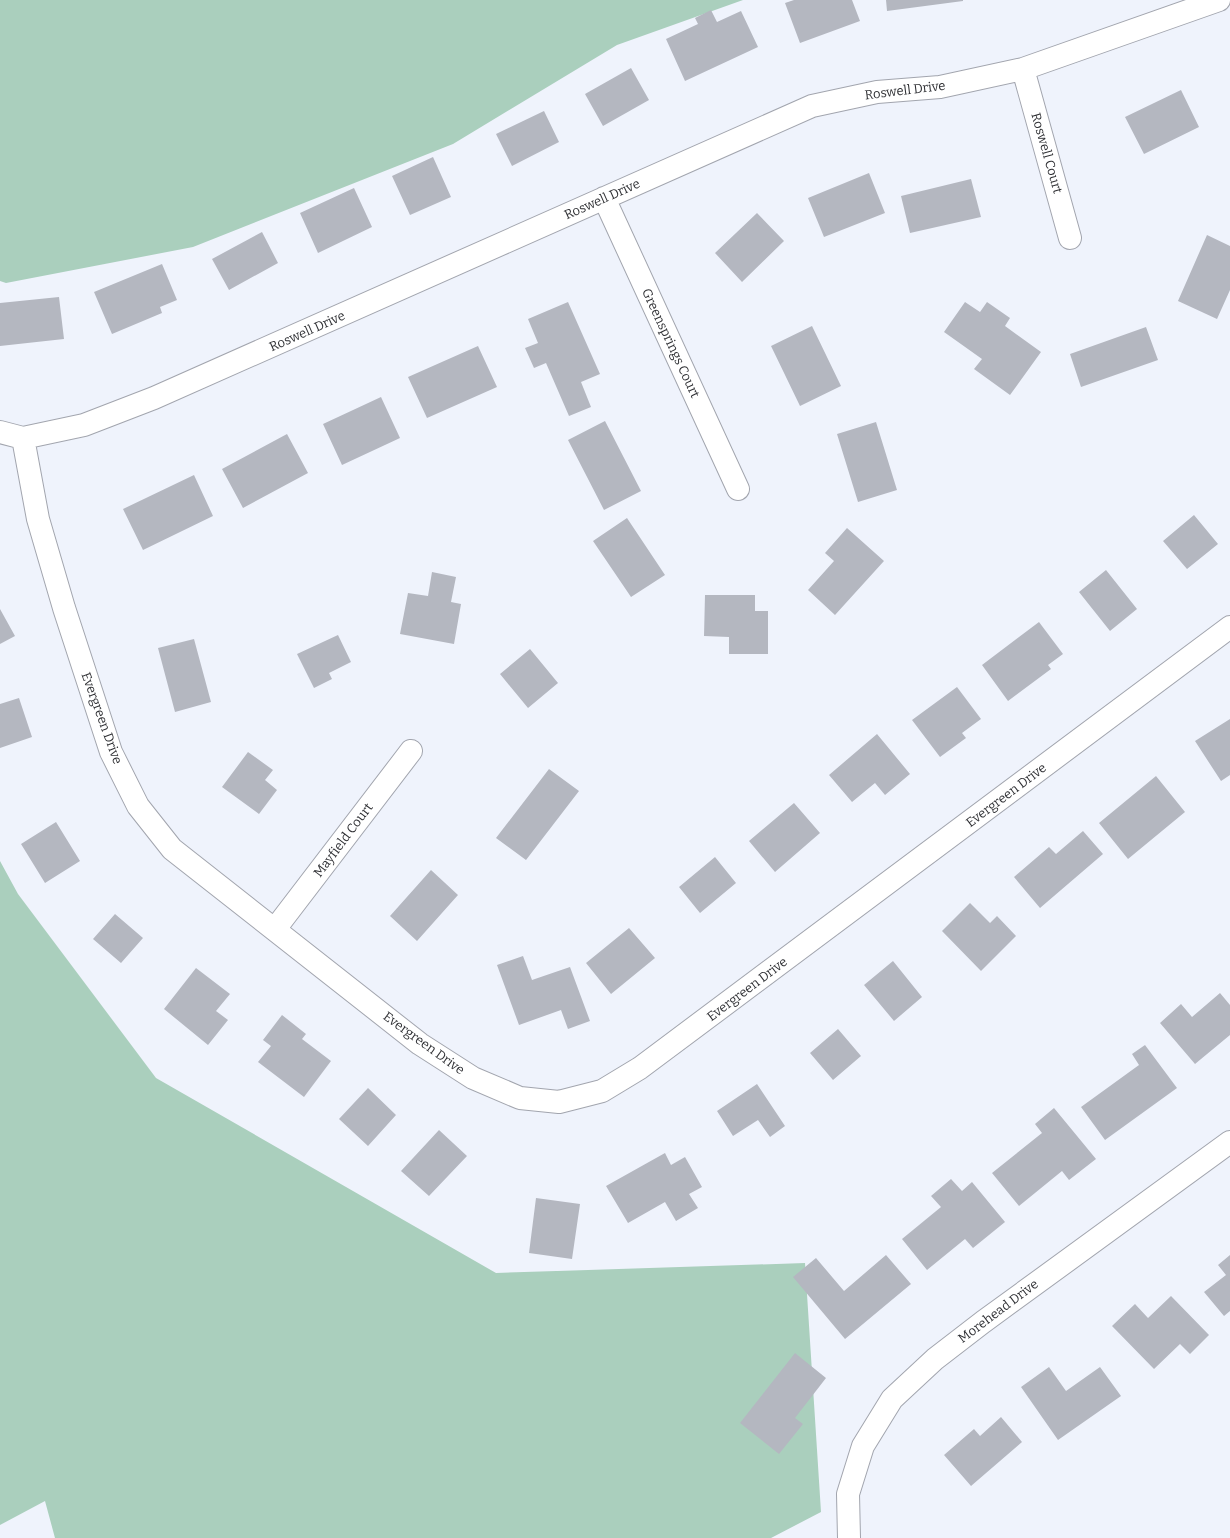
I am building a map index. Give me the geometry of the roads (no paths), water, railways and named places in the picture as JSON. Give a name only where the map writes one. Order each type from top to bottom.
[{"type":"street","name":"Roswell Drive","points":[[0,432],[23,438],[84,425],[154,398],[812,106],[877,92],[940,87],[1023,69],[1219,0]]},
{"type":"street","name":"Roswell Court","points":[[1023,69],[1070,238]]},
{"type":"street","name":"Greensprings Court","points":[[604,198],[738,489]]},
{"type":"street","name":"Evergreen Drive","points":[[23,438],[38,519],[64,608],[111,752],[138,806],[172,849],[420,1044],[473,1078],[520,1098],[559,1102],[602,1091],[640,1068],[1230,627]]},
{"type":"street","name":"Mayfield Court","points":[[275,929],[411,751]]},
{"type":"street","name":"Morehead Drive","points":[[849,1538],[848,1494],[863,1446],[892,1399],[935,1359],[983,1322],[1230,1142]]}]
